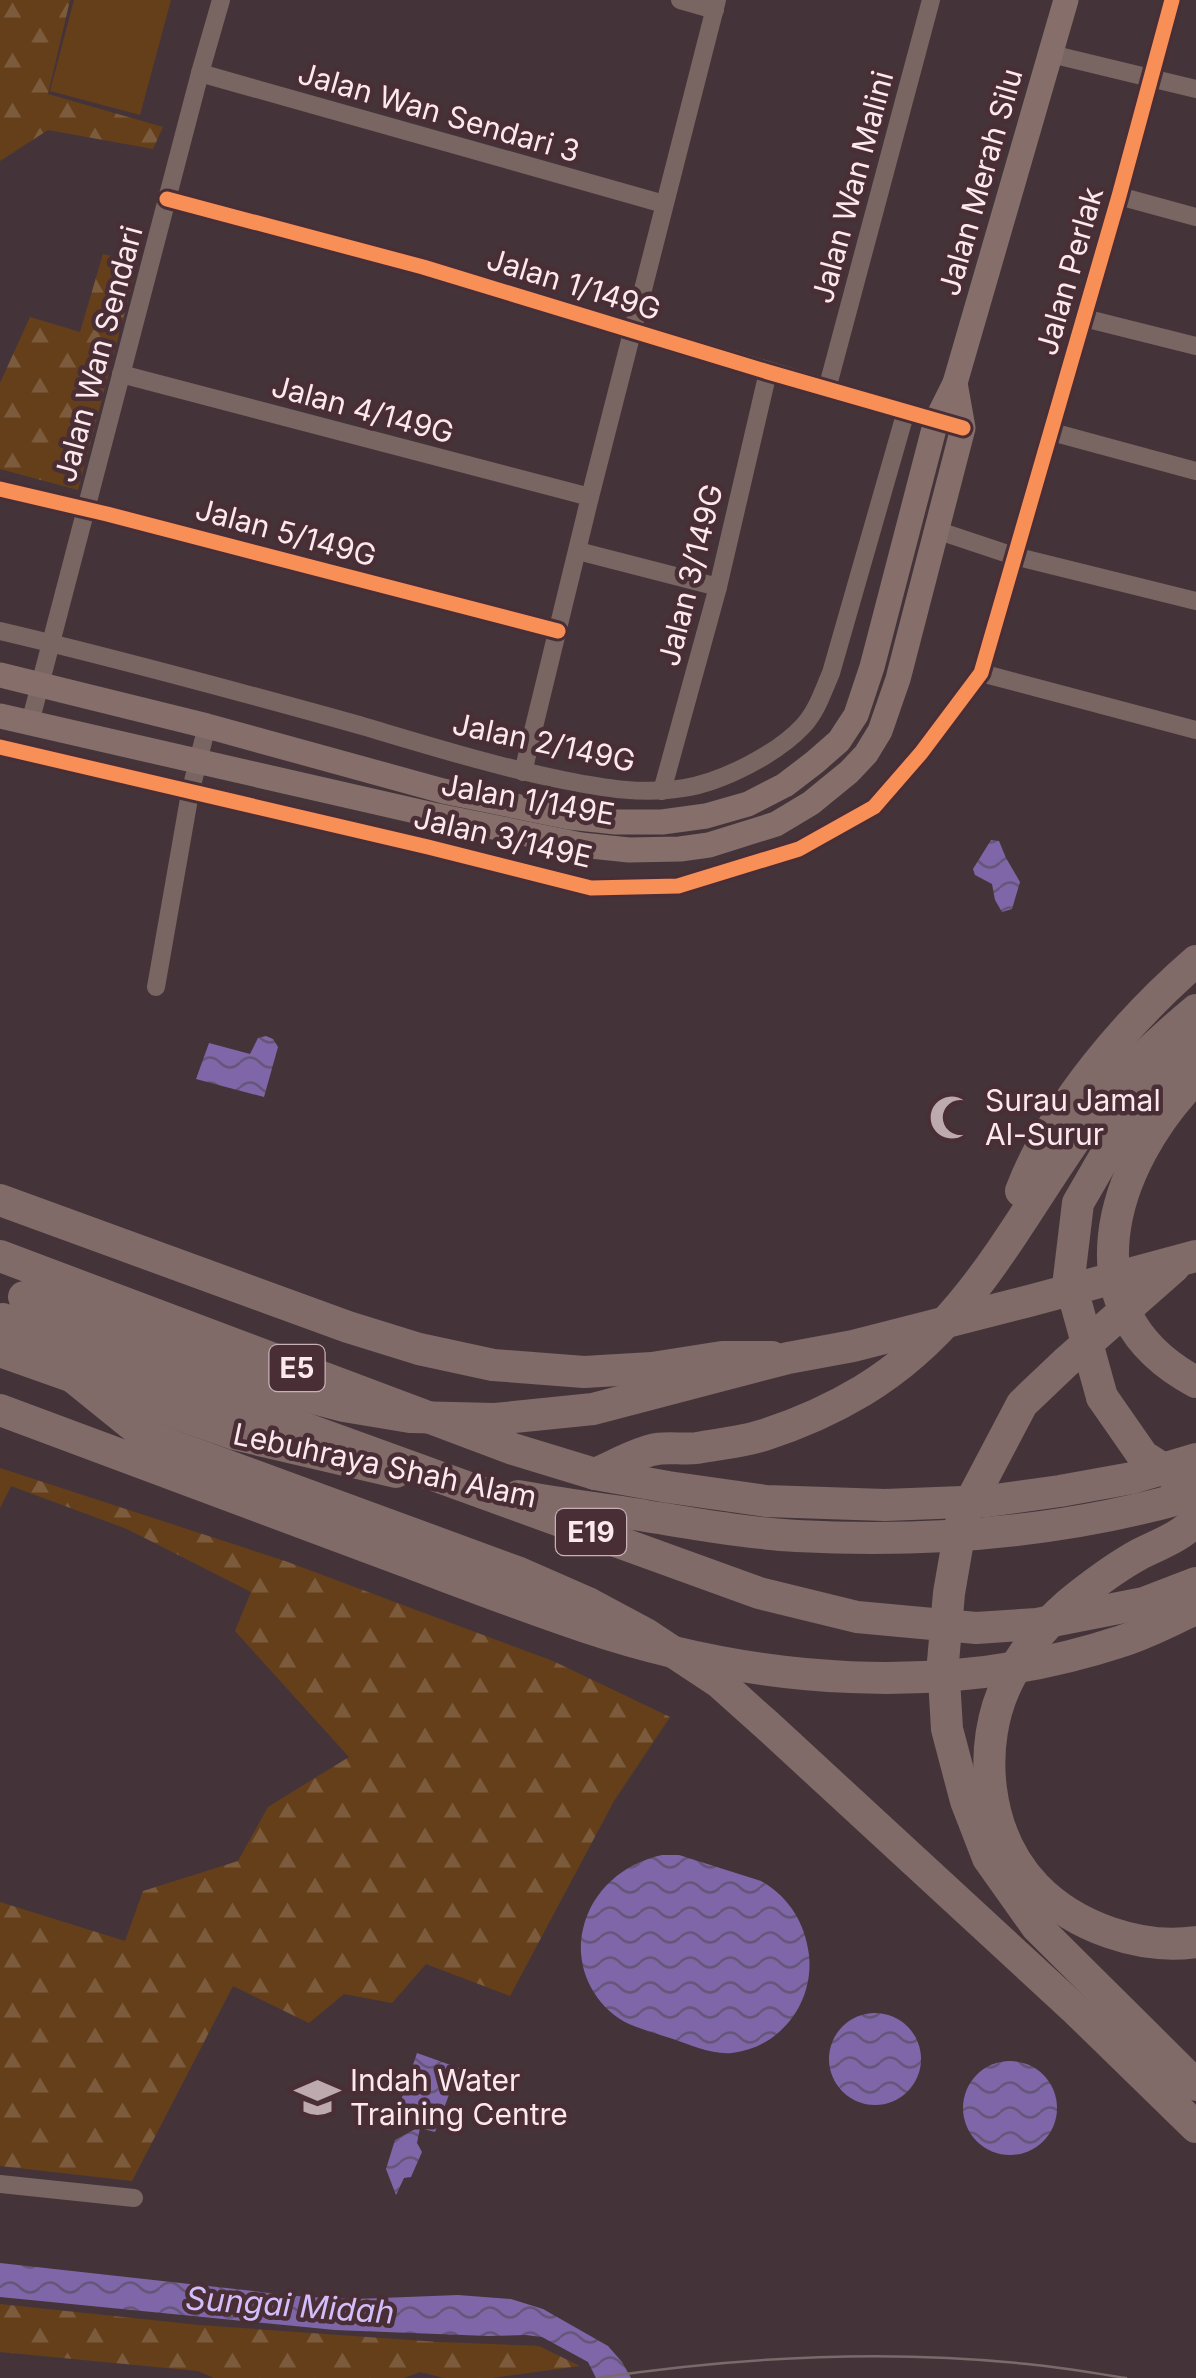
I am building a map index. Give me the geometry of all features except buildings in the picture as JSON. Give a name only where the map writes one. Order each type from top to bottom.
[{"type":"highway","points":[[996,1256],[1046,1138],[1124,1033],[1196,961]]},
{"type":"highway","points":[[595,1474],[654,1449],[688,1449],[762,1436],[864,1390],[929,1341],[959,1310],[1109,1094],[1132,1067],[1196,1010]]},
{"type":"highway","points":[[1196,1040],[1130,1113],[1078,1203],[1069,1278],[1102,1396],[1143,1456],[1196,1492]]},
{"type":"highway","points":[[1196,1078],[1176,1100],[1140,1156],[1115,1219],[1111,1260],[1122,1301],[1142,1338],[1173,1369],[1196,1382]]},
{"type":"highway","points":[[0,1200],[348,1327],[492,1366],[584,1372],[652,1368],[722,1357],[788,1358]]},
{"type":"highway","name":"Lebuhraya Shah Alam","points":[[0,1256],[512,1450],[595,1474],[668,1488],[766,1501],[885,1505],[988,1500],[1132,1478],[1196,1459]]},
{"type":"highway","points":[[5,1315],[344,1406],[410,1417],[495,1419],[592,1410],[1188,1259]]},
{"type":"highway","points":[[1188,1259],[1022,1404],[962,1518],[949,1593],[943,1662],[946,1729],[966,1801],[988,1858],[1037,1926],[1196,2085]]},
{"type":"highway","name":"Lebuhraya Shah Alam","points":[[5,1315],[73,1378],[234,1434],[367,1466],[545,1501],[726,1529],[900,1538],[998,1531],[1112,1515],[1196,1492]]},
{"type":"highway","name":"E19","points":[[5,1315],[740,1586],[857,1617],[976,1628],[1037,1624],[1144,1603],[1196,1583]]},
{"type":"highway","points":[[73,1378],[146,1436],[517,1572],[590,1604],[720,1683],[1196,2127]]},
{"type":"highway","points":[[0,1410],[586,1627],[702,1658],[787,1673],[874,1680],[972,1674],[1046,1662],[1122,1642],[1196,1609]]},
{"type":"highway","points":[[1196,1520],[1188,1529],[1102,1578],[1041,1633],[1008,1681],[991,1735],[990,1766],[995,1814],[1004,1838],[1036,1887],[1078,1919],[1104,1930],[1133,1939],[1196,1942]]},
{"type":"street","name":"Jalan Wan Sendari","points":[[30,723],[221,0]]},
{"type":"street","points":[[524,772],[716,5],[680,0]]},
{"type":"street","name":"Jalan Wan Malini","points":[[827,389],[931,0]]},
{"type":"street","name":"Jalan Merah Silu","points":[[936,421],[954,383],[1066,0]]},
{"type":"street","name":"Jalan Perlak","points":[[1014,556],[1120,196],[1172,0]]},
{"type":"street","points":[[1052,54],[1196,88]]},
{"type":"street","name":"Jalan Wan Sendari 3","points":[[200,73],[664,204]]},
{"type":"street","points":[[1120,196],[1196,217]]},
{"type":"street","name":"Jalan 1/149G","points":[[167,199],[423,267],[963,428]]},
{"type":"street","points":[[1084,318],[1196,346]]},
{"type":"street","name":"Jalan 3/149G","points":[[662,790],[718,587],[768,372]]},
{"type":"street","name":"Jalan 4/149G","points":[[121,374],[590,498]]},
{"type":"street","name":"Jalan Merah Silu","points":[[954,383],[963,428]]},
{"type":"street","name":"Jalan 2/149G","points":[[0,632],[290,706],[524,772],[616,789],[686,788],[764,756],[804,726],[819,704],[906,411]]},
{"type":"street","name":"Jalan 1/149E","points":[[0,676],[207,726],[443,791],[570,817],[662,822],[706,816],[748,804],[785,785],[838,741],[856,715],[872,668],[936,421]]},
{"type":"street","name":"Jalan 1/149E","points":[[0,716],[581,845],[629,850],[680,848],[738,837],[776,824],[811,803],[849,772],[880,731],[898,679],[963,428]]},
{"type":"street","points":[[1052,432],[1196,470]]},
{"type":"street","name":"Jalan 5/149G","points":[[0,489],[558,632]]},
{"type":"street","points":[[936,530],[1014,556],[1196,601]]},
{"type":"street","points":[[578,551],[718,587]]},
{"type":"street","name":"Jalan 3/149E","points":[[0,747],[590,888],[678,886],[799,849],[874,807],[922,753],[981,673],[1014,556]]},
{"type":"street","points":[[981,673],[1196,730]]},
{"type":"street","points":[[156,987],[190,793],[207,726]]},
{"type":"street","points":[[0,2184],[134,2198]]},
{"type":"green space","points":[[0,0],[70,0],[48,94],[163,127],[153,149],[48,130],[0,161]]},
{"type":"green space","points":[[74,0],[171,0],[140,115],[50,91]]},
{"type":"green space","points":[[103,254],[138,262],[78,490],[0,469],[0,383],[30,317],[80,332]]},
{"type":"green space","points":[[0,1468],[285,1561],[553,1661],[670,1717],[614,1801],[510,1996],[426,1964],[392,2003],[344,1994],[309,2023],[233,1986],[132,2181],[0,2166],[0,1902],[125,1941],[143,1891],[238,1861],[268,1807],[349,1757],[235,1631],[251,1592],[127,1529],[11,1486],[0,1508]]},
{"type":"green space","points":[[0,2304],[199,2325],[539,2346],[580,2366],[491,2378],[444,2378],[420,2372],[404,2378],[214,2378],[198,2371],[0,2352]]},
{"type":"water","points":[[991,840],[999,841],[1020,882],[1012,909],[1002,912],[992,884],[975,875],[973,869]]},
{"type":"water","points":[[266,1036],[278,1047],[264,1097],[196,1079],[209,1043],[250,1054],[258,1038]]},
{"type":"water","points":[[662,1855],[679,1855],[761,1881],[780,1895],[799,1922],[809,1955],[806,1990],[791,2020],[765,2042],[732,2053],[695,2047],[617,2017],[590,1984],[584,1971],[581,1943],[594,1902],[623,1872]]},
{"type":"water","points":[[875,2013],[893,2016],[908,2026],[918,2041],[918,2077],[908,2092],[893,2102],[875,2105],[857,2102],[842,2092],[832,2077],[829,2059],[832,2041],[842,2026],[857,2016]]},
{"type":"water","points":[[417,2053],[459,2068],[435,2132],[420,2128],[417,2143],[422,2152],[411,2177],[404,2178],[396,2195],[386,2169],[395,2140],[419,2127],[395,2118]]},
{"type":"water","points":[[1010,2061],[1028,2065],[1043,2075],[1053,2090],[1057,2108],[1053,2126],[1043,2141],[1028,2151],[1010,2155],[992,2151],[977,2141],[967,2126],[963,2108],[967,2090],[977,2075],[992,2065]]},
{"type":"water","name":"Sungai Midah","points":[[0,2263],[307,2297],[458,2295],[511,2299],[543,2309],[608,2346],[631,2378],[596,2378],[588,2362],[542,2337],[335,2330],[0,2297]]},
{"type":"tram line","points":[[597,2378],[758,2360],[866,2356],[974,2359],[1126,2378]]},
{"type":"cycle path","points":[[0,747],[591,888],[678,886],[799,849],[874,807],[921,753],[981,673],[1172,0]]},
{"type":"cycle path","points":[[167,199],[423,267],[963,428]]},
{"type":"cycle path","points":[[0,489],[558,631]]},
{"type":"place","name":"Surau Jamal Al-Surur","points":[[952,1117]]},
{"type":"place","name":"Indah Water Training Centre","points":[[317,2097]]}]
